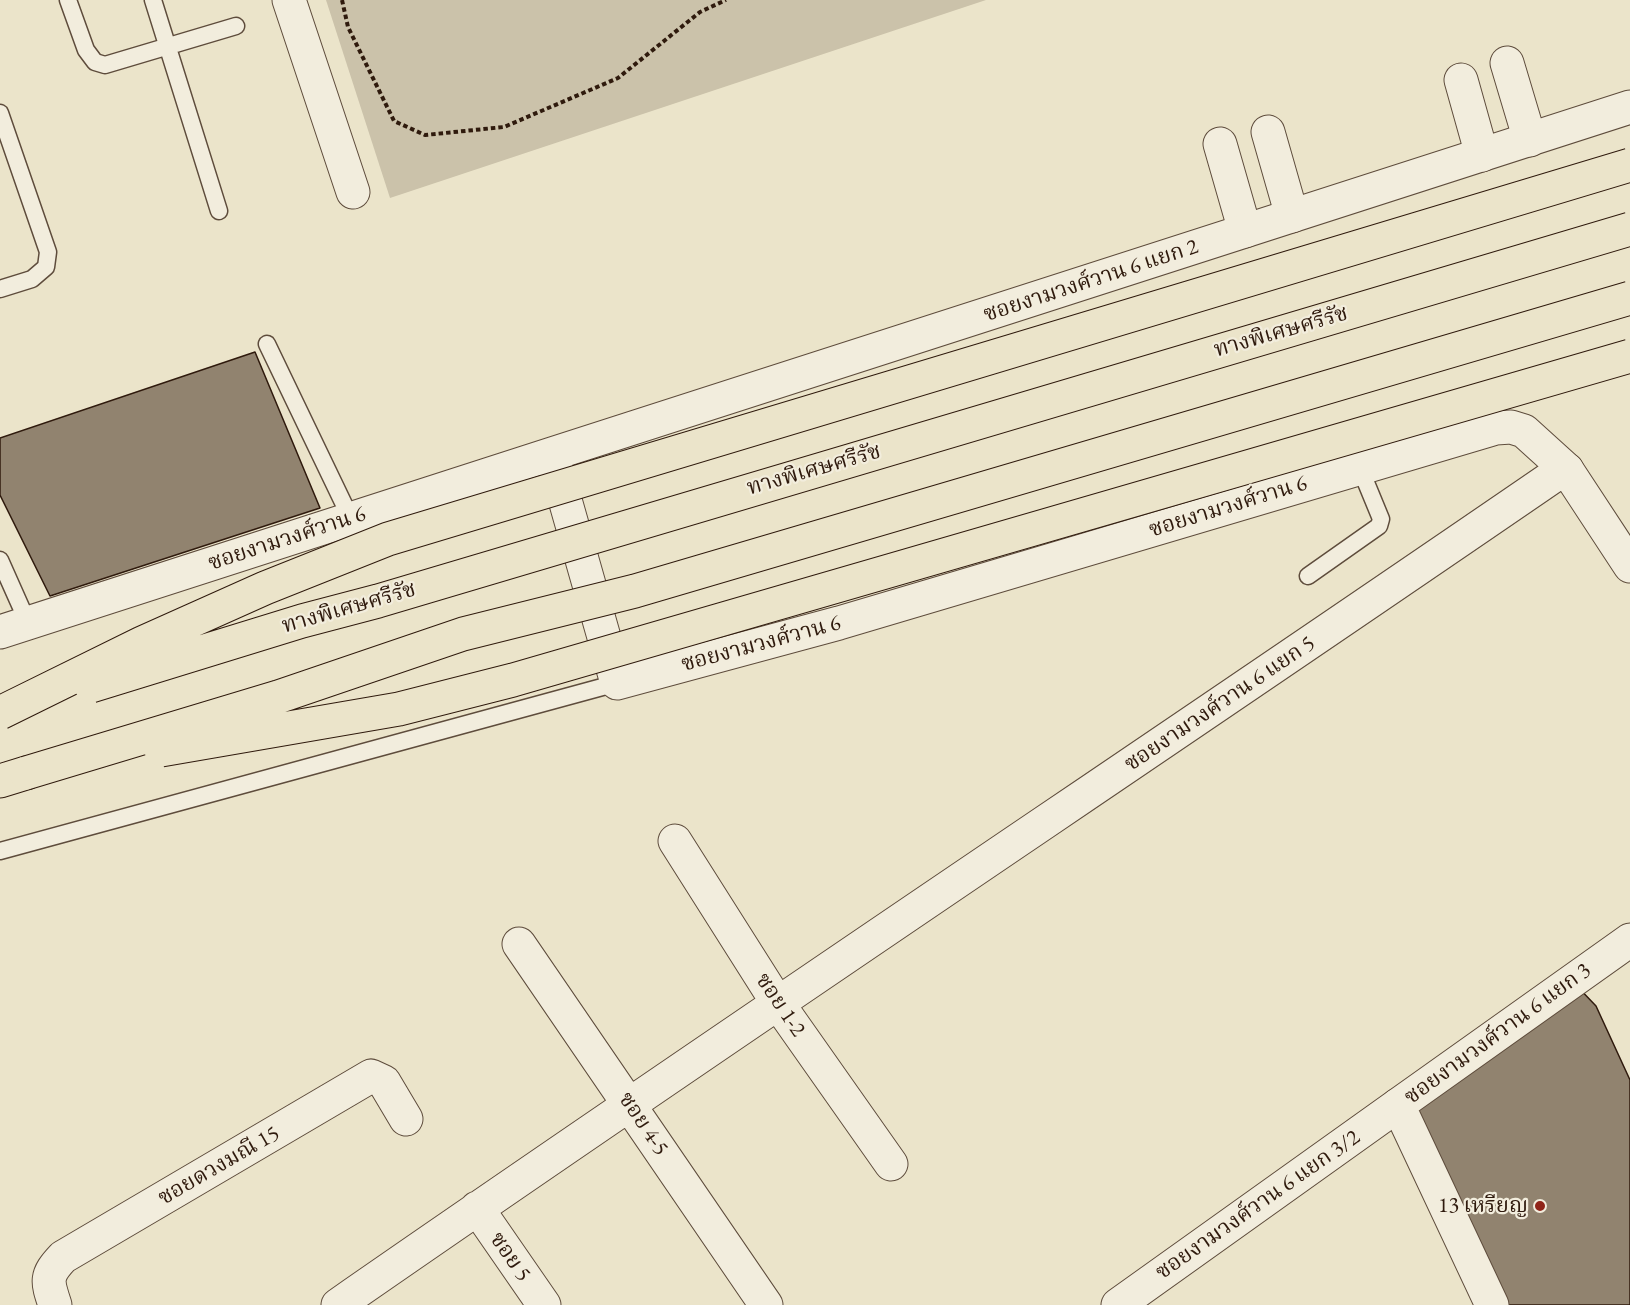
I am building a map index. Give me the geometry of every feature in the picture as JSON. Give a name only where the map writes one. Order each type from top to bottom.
[{"type":"highway","points":[[0,714],[152,638],[265,588],[388,540],[1630,165]]},
{"type":"highway","name":"ทางพิเศษศรีรัช","points":[[0,714],[291,625],[1630,228]]},
{"type":"highway","points":[[13,777],[278,697],[464,634],[635,591],[1630,298]]},
{"type":"highway","points":[[13,777],[388,711],[513,680],[1630,356]]},
{"type":"street","points":[[289,0],[353,192]]},
{"type":"street","points":[[1507,63],[1530,140]]},
{"type":"street","points":[[1461,80],[1482,155]]},
{"type":"street","name":"ซอยงามวงศ์วาน 6 แยก 2","points":[[552,454],[1630,107]]},
{"type":"street","points":[[1268,132],[1292,216]]},
{"type":"street","points":[[1220,144],[1245,231]]},
{"type":"street","name":"ซอยงามวงศ์วาน 6","points":[[617,683],[839,623],[1496,428],[1511,427],[1524,431],[1567,470],[1630,566]]},
{"type":"street","points":[[552,454],[617,683]]},
{"type":"street","name":"ซอยงามวงศ์วาน 6","points":[[14,627],[552,454]]},
{"type":"street","name":"ซอยงามวงศ์วาน 6 แยก 5","points":[[338,1305],[777,1002],[1110,779],[1555,475],[1567,470]]},
{"type":"street","name":"ซอย 1-2","points":[[675,842],[777,1002],[891,1164]]},
{"type":"street","name":"ซอยงามวงศ์วาน 6 แยก 3","points":[[1492,1305],[1398,1105],[1630,940]]},
{"type":"street","name":"ซอย 4-5","points":[[519,944],[766,1305]]},
{"type":"street","name":"ซอยดวงมณี 15","points":[[55,1305],[47,1283],[51,1270],[63,1257],[371,1076],[384,1082],[406,1119]]},
{"type":"street","name":"ซอยงามวงศ์วาน 6 แยก 3/2","points":[[1118,1305],[1398,1105]]},
{"type":"street","name":"ซอย 5","points":[[477,1208],[544,1305]]},
{"type":"lane","points":[[68,0],[86,50],[95,62],[105,65],[236,26]]},
{"type":"lane","points":[[153,0],[219,211]]},
{"type":"lane","points":[[0,113],[48,252],[46,267],[32,279],[0,289]]},
{"type":"lane","points":[[267,344],[351,519]]},
{"type":"lane","points":[[1308,576],[1378,526],[1381,519],[1360,468]]},
{"type":"lane","points":[[0,560],[14,627]]},
{"type":"lane","points":[[0,851],[617,683]]},
{"type":"path","points":[[342,0],[348,27],[394,121],[425,135],[504,127],[618,78],[700,12],[726,0]]},
{"type":"shaded area","points":[[326,0],[986,0],[390,198]]},
{"type":"building","points":[[255,352],[320,508],[50,596],[0,495],[0,438]]},
{"type":"building","name":"13 เหรียญ","points":[[1574,983],[1596,1006],[1630,1080],[1630,1305],[1499,1305],[1400,1107]]},
{"type":"place","name":"13 เหรียญ","points":[[1540,1206]]}]
